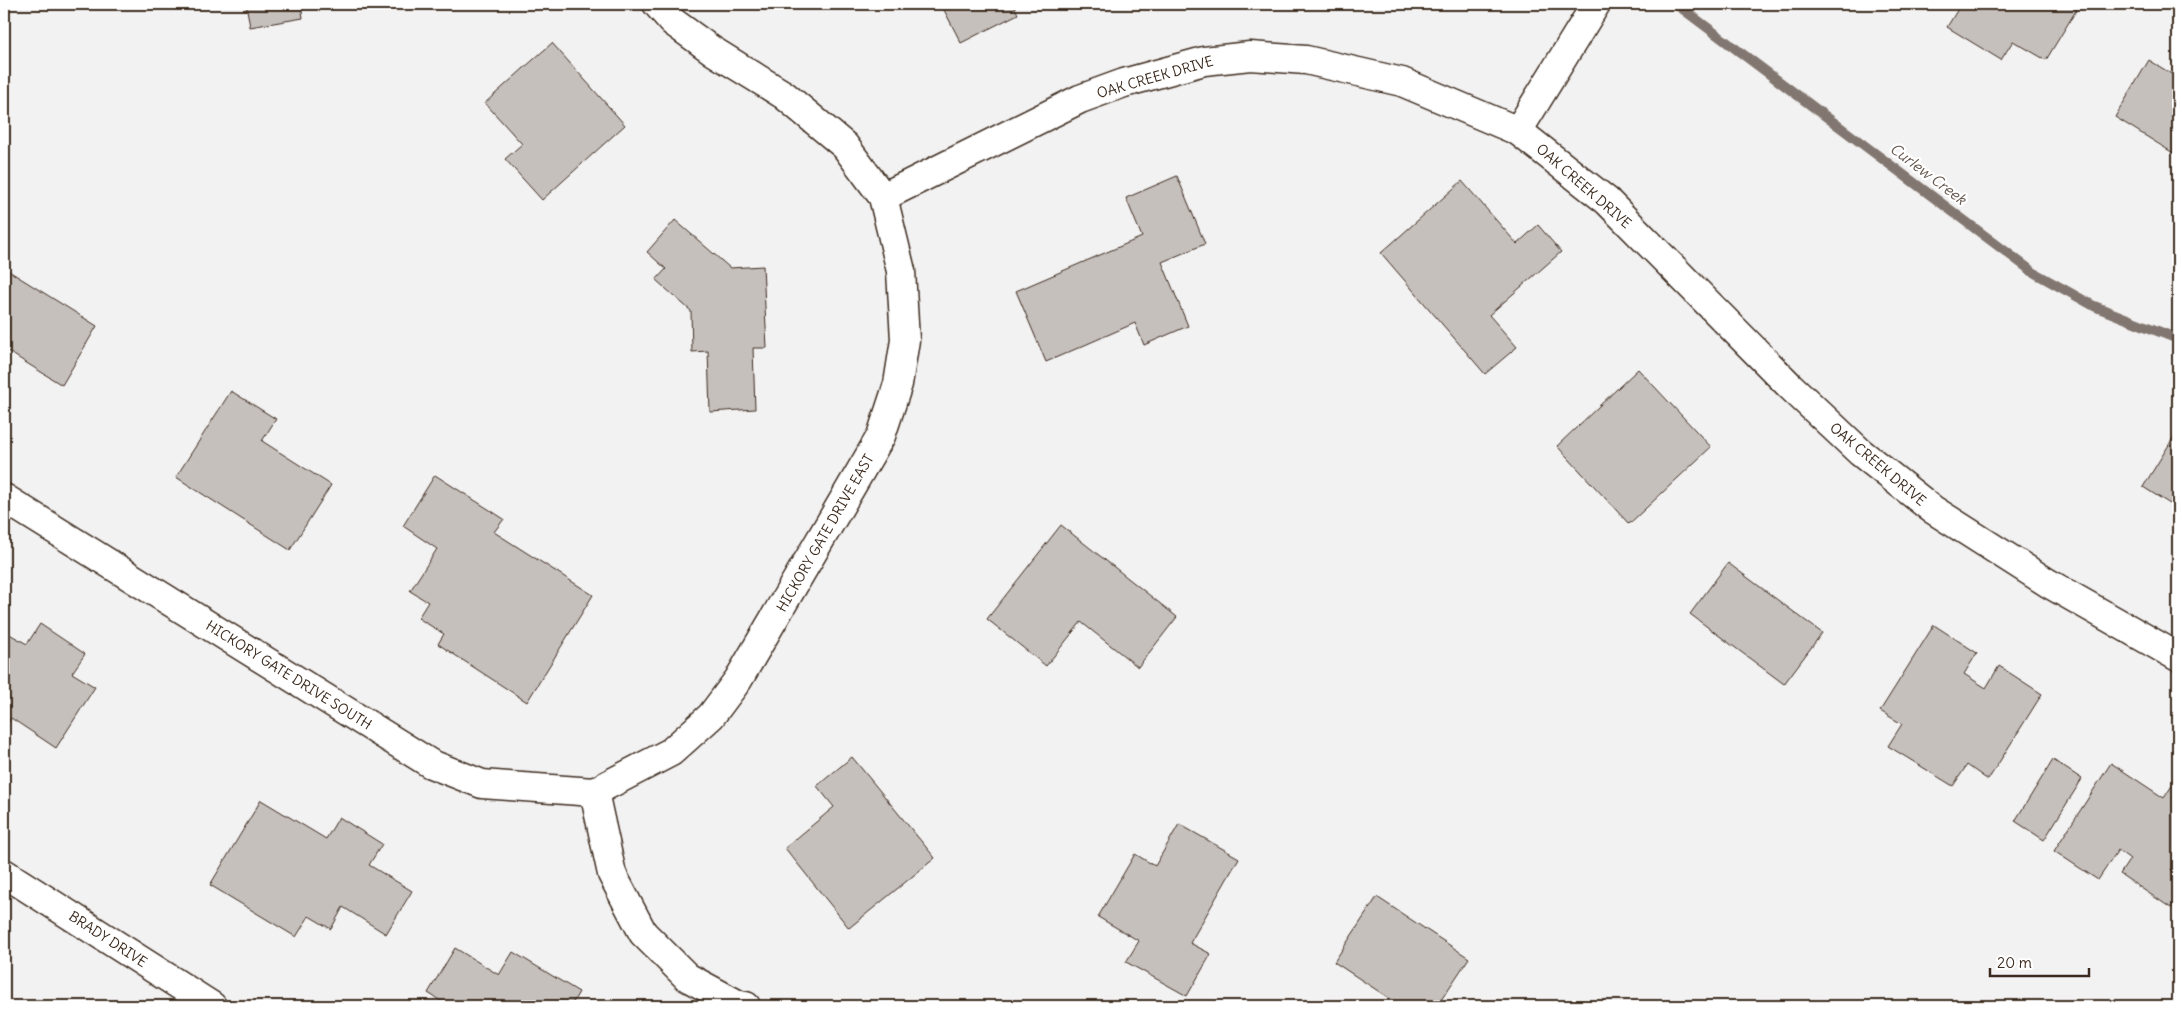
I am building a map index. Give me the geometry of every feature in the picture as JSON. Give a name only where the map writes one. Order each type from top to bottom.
[{"type":"street","points":[[657,4],[673,22],[713,51],[784,95],[845,146],[884,197]]},
{"type":"street","points":[[1518,131],[1596,4]]},
{"type":"street","name":"OAK CREEK DRIVE","points":[[884,197],[1080,99],[1124,83],[1204,61],[1250,56],[1306,60],[1402,82],[1518,131],[1607,201],[1790,386],[1867,458],[1932,509],[2048,583],[2178,657]]},
{"type":"street","name":"HICKORY GATE DRIVE EAST","points":[[594,792],[671,752],[711,716],[738,680],[881,436],[898,384],[905,340],[901,271],[884,197]]},
{"type":"street","name":"HICKORY GATE DRIVE SOUTH","points":[[4,498],[431,764],[482,784],[594,792]]},
{"type":"street","points":[[594,792],[612,874],[643,933],[687,977],[739,1005],[746,1006]]},
{"type":"street","name":"BRADY DRIVE","points":[[4,873],[212,1006]]},
{"type":"building","points":[[246,4],[301,4],[303,18],[250,27]]},
{"type":"building","points":[[941,4],[1013,4],[1018,14],[961,43]]},
{"type":"building","points":[[1961,4],[2080,4],[2046,60],[2013,41],[2001,60],[1947,27]]},
{"type":"building","points":[[552,43],[625,125],[542,200],[505,159],[522,144],[485,103]]},
{"type":"building","points":[[2149,60],[2178,78],[2178,156],[2115,117]]},
{"type":"building","points":[[1177,176],[1205,244],[1162,262],[1188,326],[1144,345],[1135,323],[1046,362],[1016,291],[1142,237],[1126,198]]},
{"type":"building","points":[[1462,181],[1517,244],[1538,225],[1561,252],[1489,315],[1517,347],[1485,374],[1381,253]]},
{"type":"building","points":[[675,220],[730,268],[763,266],[767,348],[753,348],[755,409],[710,412],[708,351],[692,352],[691,311],[656,280],[666,269],[647,252]]},
{"type":"building","points":[[4,268],[97,326],[62,385],[4,349]]},
{"type":"building","points":[[1638,369],[1711,447],[1629,524],[1557,446]]},
{"type":"building","points":[[231,391],[276,419],[262,441],[331,485],[290,550],[176,477]]},
{"type":"building","points":[[2178,430],[2178,509],[2143,487]]},
{"type":"building","points":[[435,475],[504,519],[494,532],[593,595],[527,702],[438,644],[444,634],[418,618],[428,602],[410,591],[437,549],[403,526]]},
{"type":"building","points":[[1061,525],[1177,617],[1138,667],[1081,622],[1046,666],[987,619]]},
{"type":"building","points":[[1728,563],[1822,633],[1784,684],[1690,614]]},
{"type":"building","points":[[40,624],[85,654],[72,673],[95,687],[56,748],[11,718],[4,730],[4,631],[27,644]]},
{"type":"building","points":[[1934,625],[1977,653],[1964,674],[1986,688],[1999,666],[2042,694],[1988,780],[1967,765],[1953,786],[1888,746],[1902,724],[1880,711]]},
{"type":"building","points":[[852,757],[935,858],[849,928],[785,848],[834,807],[817,786]]},
{"type":"building","points":[[2053,760],[2082,779],[2044,840],[2015,821]]},
{"type":"building","points":[[2111,763],[2164,798],[2175,781],[2178,783],[2178,860],[2171,870],[2178,874],[2178,896],[2171,908],[2120,874],[2130,859],[2118,850],[2098,880],[2054,851]]},
{"type":"building","points":[[261,800],[326,839],[339,817],[382,844],[369,865],[412,891],[386,934],[343,907],[331,929],[309,916],[296,937],[210,885]]},
{"type":"building","points":[[1179,824],[1239,858],[1190,943],[1211,954],[1187,996],[1126,962],[1139,941],[1098,917],[1135,854],[1155,866]]},
{"type":"building","points":[[1377,897],[1469,958],[1437,1006],[1401,1006],[1334,962]]},
{"type":"building","points":[[455,948],[499,975],[513,952],[579,992],[571,1006],[449,1006],[428,993]]},
{"type":"waterway","name":"Curlew Creek","points":[[1676,4],[2033,272],[2094,306],[2178,339]]}]
